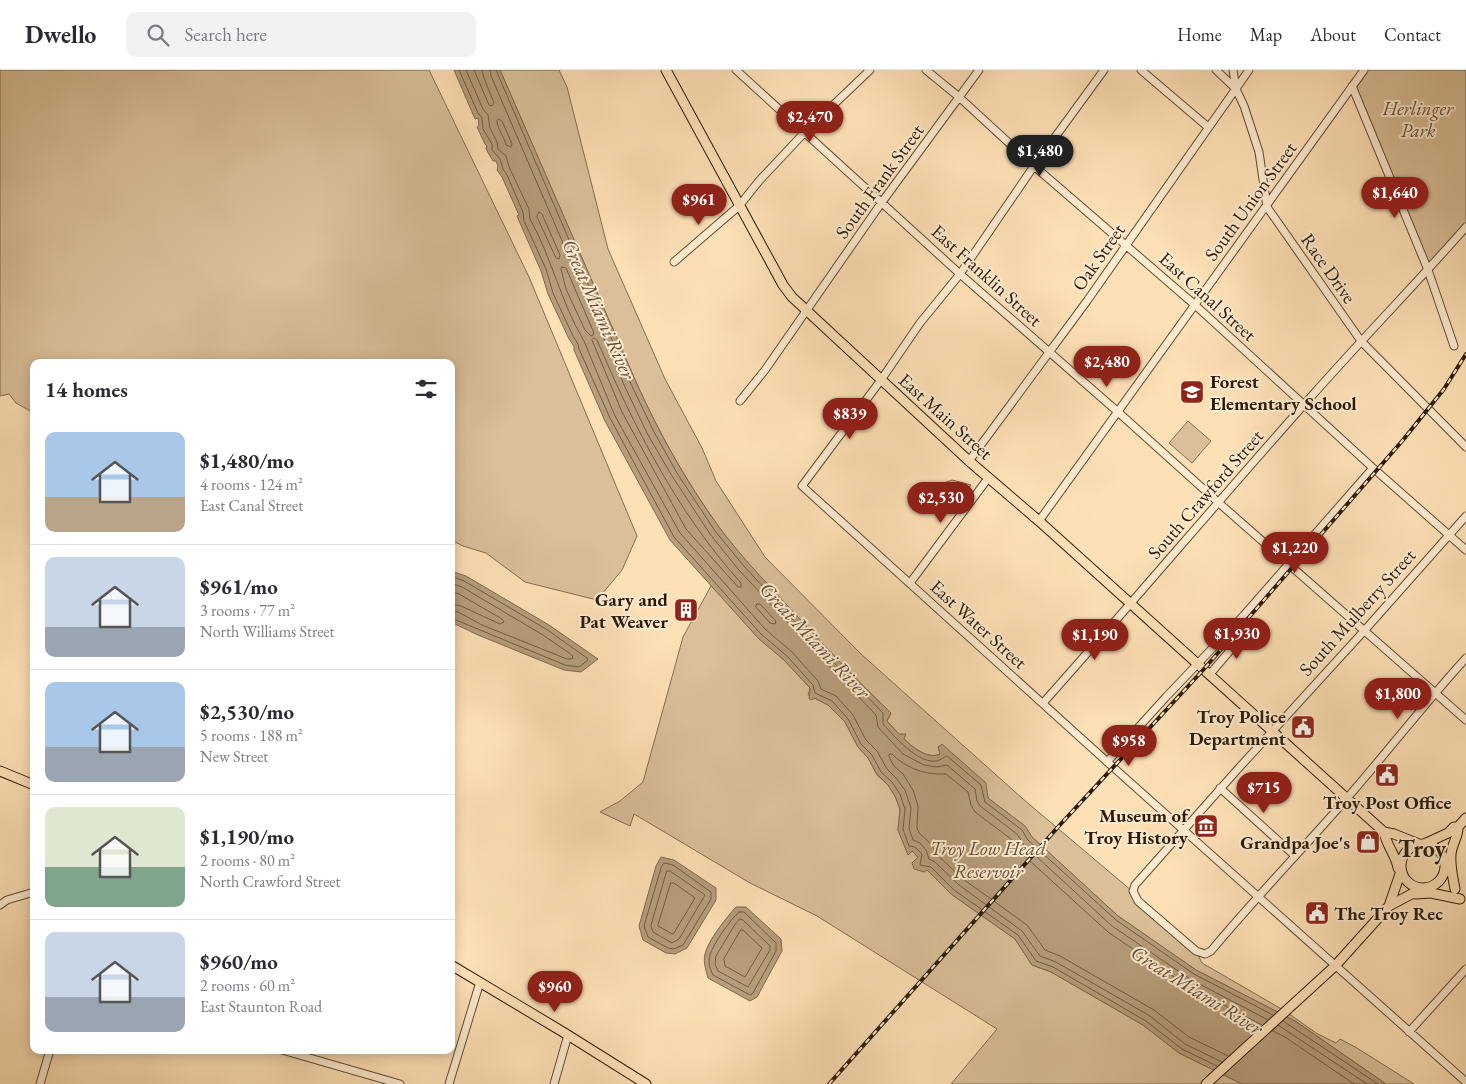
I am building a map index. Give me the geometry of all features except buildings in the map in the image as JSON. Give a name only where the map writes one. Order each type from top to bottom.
[{"type":"main road","name":"East Main Street","points":[[666,70],[783,285],[805,311],[969,461],[1039,521],[1384,832]]},
{"type":"main road","points":[[0,771],[30,783]]},
{"type":"main road","points":[[1397,880],[1399,863],[1407,851],[1412,847],[1448,833],[1454,827],[1458,827],[1466,818]]},
{"type":"main road","points":[[1455,889],[1452,850],[1458,827]]},
{"type":"main road","points":[[1384,832],[1421,844],[1431,845],[1438,849],[1443,855],[1445,868],[1463,902],[1423,891],[1409,883],[1385,838],[1384,832]]},
{"type":"main road","points":[[1206,1084],[1335,966],[1389,906],[1436,885],[1444,875],[1447,857],[1452,850]]},
{"type":"main road","points":[[1389,906],[1397,880],[1399,863]]},
{"type":"main road","points":[[455,967],[646,1084]]},
{"type":"street","name":"East Franklin Street","points":[[736,70],[960,274],[1466,720]]},
{"type":"street","points":[[674,262],[739,206],[805,132],[870,70]]},
{"type":"street","name":"East Canal Street","points":[[926,70],[1195,305],[1373,468],[1466,550]]},
{"type":"street","name":"South Frank Street","points":[[740,402],[765,370],[882,202],[979,70]]},
{"type":"street","points":[[881,380],[920,323],[960,274],[1034,166],[1104,70]]},
{"type":"street","points":[[1141,70],[1208,127]]},
{"type":"street","points":[[1216,70],[1236,89]]},
{"type":"street","name":"Race Drive","points":[[1233,70],[1236,89],[1257,144],[1267,207],[1360,341],[1466,448]]},
{"type":"street","name":"Oak Street","points":[[969,461],[1127,246],[1249,70]]},
{"type":"street","name":"South Union Street","points":[[1039,521],[1364,70]]},
{"type":"street","points":[[1352,86],[1428,270],[1454,346]]},
{"type":"street","name":"South Crawford Street","points":[[1042,703],[1360,341],[1466,227]]},
{"type":"street","name":"East Water Street","points":[[881,380],[802,486],[1107,762],[1466,1082]]},
{"type":"street","points":[[1107,762],[1244,615],[1373,468]]},
{"type":"street","points":[[910,583],[989,477]]},
{"type":"street","name":"South Mulberry Street","points":[[1257,896],[1211,950],[1204,954],[1196,951],[1138,901],[1132,891],[1135,885],[1220,788],[1466,516]]},
{"type":"street","points":[[1210,674],[1246,632]]},
{"type":"street","points":[[1257,896],[1347,798],[1434,693],[1466,658]]},
{"type":"street","points":[[1220,788],[1294,855]]},
{"type":"street","points":[[0,905],[7,900],[30,893]]},
{"type":"street","points":[[1409,1032],[1466,968]]},
{"type":"street","points":[[450,1084],[480,982]]},
{"type":"street","points":[[554,1084],[568,1035]]},
{"type":"street","points":[[40,1084],[49,1054]]},
{"type":"street","points":[[296,1054],[400,1084]]},
{"type":"green space","points":[[0,70],[429,70],[529,277],[637,536],[622,570],[597,600],[525,582],[486,553],[455,542],[455,359],[30,359],[30,411],[16,403],[9,394],[0,396]]},
{"type":"green space","points":[[500,70],[559,70],[567,87],[608,249],[665,379],[702,448],[716,481],[765,557],[861,654],[1023,799],[1132,891],[1138,901],[1196,951],[1202,963],[1285,1011],[1316,1033],[1336,1043],[1340,1039],[1414,1084],[1386,1084],[1295,1021],[1196,970],[1118,916],[1032,837],[1025,826],[988,798],[985,783],[942,745],[939,747],[940,754],[933,756],[926,754],[911,745],[891,726],[887,721],[891,713],[837,659],[751,566],[719,527],[684,474],[654,420],[636,382]]},
{"type":"green space","name":"Herlinger Park","points":[[1364,70],[1466,70],[1466,235],[1462,231],[1428,270],[1352,86]]},
{"type":"green space","points":[[1188,421],[1211,441],[1192,463],[1169,443]]},
{"type":"green space","points":[[952,480],[971,485],[959,502],[933,487]]},
{"type":"green space","points":[[711,586],[758,638],[784,660],[810,688],[808,695],[828,705],[845,722],[858,747],[868,758],[877,775],[888,785],[895,796],[900,809],[898,830],[908,854],[913,851],[927,870],[951,894],[1015,939],[1032,965],[1051,972],[1143,1025],[1179,1053],[1242,1084],[951,1084],[997,1029],[817,916],[750,883],[634,814],[630,826],[600,812],[620,801],[643,782],[683,637]]},
{"type":"water","points":[[454,70],[500,70],[636,382],[684,475],[719,527],[743,557],[837,659],[891,713],[887,721],[899,734],[906,734],[904,739],[907,742],[925,754],[940,754],[938,747],[942,744],[986,783],[988,798],[1025,826],[1032,837],[1118,916],[1196,970],[1295,1021],[1386,1084],[1242,1084],[1179,1053],[1143,1025],[1051,972],[1032,965],[1015,939],[951,894],[927,870],[924,872],[914,869],[912,863],[918,857],[912,851],[908,855],[898,830],[900,809],[895,796],[858,747],[845,722],[828,705],[815,698],[809,699],[810,688],[784,660],[758,638],[670,540],[605,421],[574,350],[574,346],[548,294],[541,271],[517,216],[519,215],[497,170],[496,161],[493,161],[486,149],[487,146],[477,127],[479,125],[478,118],[475,119]]},
{"type":"water","points":[[455,572],[466,576],[549,625],[598,659],[581,672],[564,670],[455,624]]},
{"type":"water","points":[[661,857],[674,860],[716,888],[716,900],[687,948],[675,954],[666,953],[643,940],[639,926],[656,866]]},
{"type":"water","points":[[736,907],[746,907],[781,939],[782,951],[757,997],[750,1001],[708,978],[705,963],[705,954],[710,942]]},
{"type":"railway","points":[[829,1084],[1058,827],[1204,669],[1403,440],[1444,389],[1466,354]]},
{"type":"place","name":"Forest Elementary School","points":[[1192,392]]},
{"type":"place","name":"Gary and Pat Weaver","points":[[686,610]]},
{"type":"place","name":"Troy Police Department","points":[[1303,727]]},
{"type":"place","name":"Troy Post Office","points":[[1387,775]]},
{"type":"place","name":"Museum of Troy History","points":[[1206,826]]},
{"type":"place","name":"Grandpa Joe's","points":[[1368,842]]},
{"type":"place","name":"The Troy Rec","points":[[1317,913]]},
{"type":"district","name":"Troy","points":[[1422,849]]},
{"type":"water label","name":"Great Miami River","points":[[599,309]]},
{"type":"water label","name":"Great Miami River","points":[[815,640]]},
{"type":"water label","name":"Troy Low Head Reservoir","points":[[988,860]]},
{"type":"water label","name":"Great Miami River","points":[[1197,990]]}]
